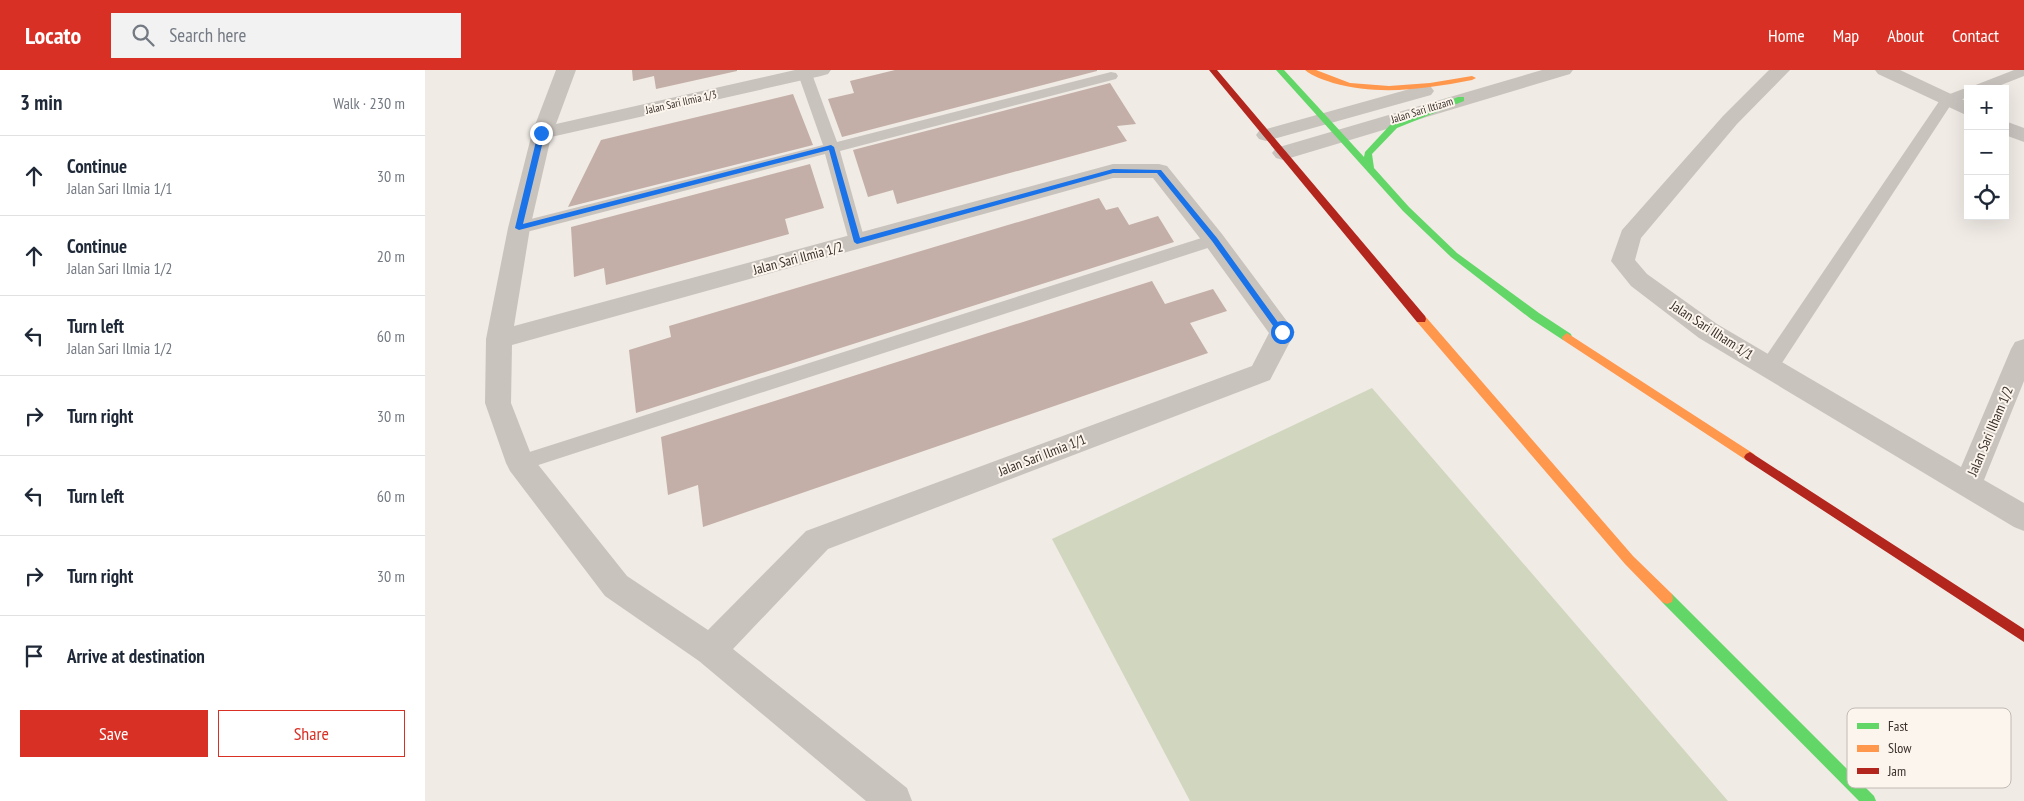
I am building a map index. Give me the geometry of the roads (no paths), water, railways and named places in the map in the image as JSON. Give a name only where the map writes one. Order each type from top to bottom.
[{"type":"street","points":[[566,70],[541,133],[519,228],[499,339],[498,403],[520,463],[616,586],[710,650],[894,801]]},
{"type":"street","points":[[1213,70],[1398,293],[1629,560],[1847,779]]},
{"type":"street","points":[[1280,70],[1406,209],[1454,254],[1535,316],[2024,636]]},
{"type":"street","points":[[1309,70],[1344,84],[1375,90],[1427,86],[1472,78]]},
{"type":"street","name":"Jalan Sari Iltizam","points":[[1265,134],[1496,70]]},
{"type":"street","name":"Jalan Sari Iltizam","points":[[1283,153],[1563,70]]},
{"type":"street","name":"Jalan Sari Ilham 1/1","points":[[1780,70],[1731,120],[1630,236],[1623,261],[1639,280],[1700,325],[2024,518]]},
{"type":"street","points":[[1885,70],[1964,108]]},
{"type":"street","name":"Jalan Sari Ilmia 1/3","points":[[541,133],[813,72]]},
{"type":"street","points":[[1370,168],[1368,154],[1394,126],[1461,99]]},
{"type":"street","points":[[2009,129],[2024,136]]},
{"type":"street","name":"Jalan Sari Ilmia 1/2","points":[[499,339],[1113,171],[1159,171],[1214,240]]},
{"type":"street","name":"Jalan Sari Ilmia 1/1","points":[[710,650],[817,540],[1261,373],[1282,332],[1214,240]]},
{"type":"street","name":"Jalan Sari Ilham 1/2","points":[[1968,485],[2024,349]]},
{"type":"street","points":[[1856,788],[1869,801]]},
{"type":"lane","points":[[1988,85],[2024,71]]},
{"type":"lane","points":[[813,72],[857,242]]},
{"type":"lane","points":[[519,228],[1111,76]]},
{"type":"lane","points":[[1769,367],[1947,100],[1964,94]]},
{"type":"lane","points":[[520,463],[1214,240]]}]
